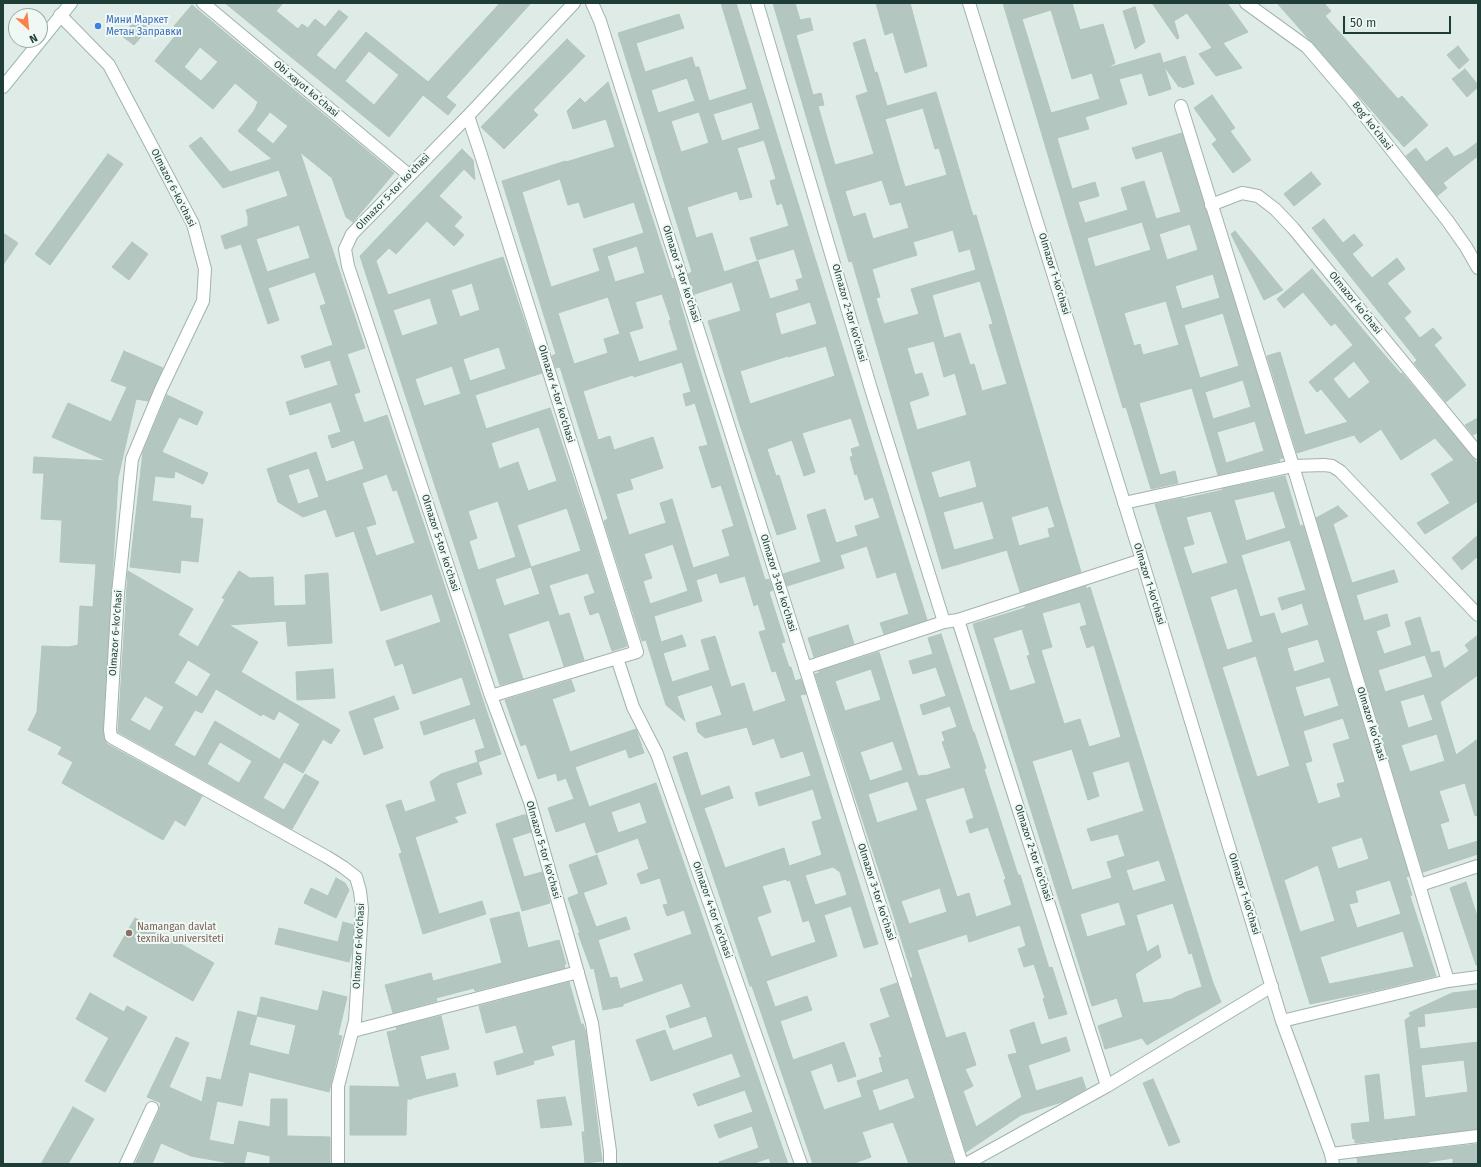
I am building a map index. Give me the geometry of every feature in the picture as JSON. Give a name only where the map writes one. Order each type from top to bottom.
[{"type":"street","points":[[3,88],[71,3]]},
{"type":"street","name":"Obi xayot koʻchasi","points":[[203,3],[409,175]]},
{"type":"street","name":"Olmazor 5-tor ko'chasi","points":[[574,3],[468,116],[352,234],[345,249],[348,266],[491,696],[530,802],[592,1023],[610,1151],[610,1164]]},
{"type":"street","name":"Olmazor 3-tor ko'chasi","points":[[592,3],[605,36],[962,1164]]},
{"type":"street","name":"Olmazor 2-tor ko'chasi","points":[[757,3],[871,389],[944,622]]},
{"type":"street","name":"Olmazor 1-ko'chasi","points":[[969,3],[1142,560],[1282,1020],[1332,1159]]},
{"type":"street","name":"Bogʻ koʻchasi","points":[[1246,3],[1307,47],[1349,96],[1447,220],[1466,247],[1478,268]]},
{"type":"street","name":"Olmazor 6-ko'chasi","points":[[60,15],[109,65],[193,224],[205,269],[203,301],[161,389],[132,459],[118,593],[110,730],[111,737],[327,857],[344,867],[356,877],[360,891],[362,909],[355,1021],[338,1086],[338,1164]]},
{"type":"street","name":"Olmazor koʻchasi","points":[[1181,106],[1293,466],[1448,981]]},
{"type":"street","name":"Olmazor 4-tor ko'chasi","points":[[468,116],[482,155],[637,652],[491,696]]},
{"type":"street","name":"Olmazor koʻchasi","points":[[1211,205],[1242,193],[1258,196],[1275,209],[1293,228],[1478,453]]},
{"type":"street","points":[[1124,503],[1293,466],[1332,466],[1340,471],[1478,615]]},
{"type":"street","points":[[805,668],[944,622],[958,620],[1142,560]]},
{"type":"street","name":"Olmazor 2-tor ko'chasi","points":[[958,620],[1107,1086]]},
{"type":"street","name":"Olmazor 4-tor ko'chasi","points":[[617,658],[633,707],[657,754],[801,1164]]},
{"type":"street","points":[[1420,885],[1478,866]]},
{"type":"street","points":[[353,1031],[578,972]]},
{"type":"street","points":[[1282,1020],[1448,981],[1478,977]]},
{"type":"street","points":[[966,1164],[1107,1086],[1272,986]]},
{"type":"street","points":[[126,1164],[152,1108]]},
{"type":"street","points":[[1332,1159],[1478,1136]]},
{"type":"building","points":[[225,3],[283,3],[276,11],[298,29],[302,24],[308,28],[315,19],[325,27],[339,10],[348,17],[316,55],[335,70],[366,32],[428,82],[500,3],[531,3],[446,97],[456,105],[448,115],[423,95],[389,137]],"holes":[[[369,51],[399,75],[374,105],[345,81]]]},
{"type":"building","points":[[721,3],[736,3],[927,620],[884,634],[880,623],[909,614],[896,572],[877,578],[867,546],[840,555],[844,568],[787,586],[783,574],[821,562],[807,515],[825,509],[836,543],[858,536],[855,526],[880,518],[873,497],[865,500],[857,474],[855,475],[850,457],[853,456],[851,449],[860,446],[851,418],[802,433],[815,472],[804,476],[792,440],[767,449],[776,476],[779,475],[796,529],[777,535],[739,422],[708,321],[741,311],[732,282],[695,294],[688,274],[692,272],[618,33],[679,14],[684,28],[636,43],[645,72],[692,57],[695,67],[699,67],[709,101],[747,89]],"holes":[[[687,78],[695,101],[658,113],[651,90]],[[752,102],[760,129],[722,141],[713,114]],[[699,112],[709,143],[681,152],[671,121]],[[764,140],[776,179],[770,181],[777,205],[782,203],[789,226],[750,238],[757,260],[794,249],[803,278],[796,280],[799,290],[770,299],[758,261],[724,272],[712,233],[696,238],[687,207],[737,191],[740,200],[752,197],[737,148]],[[810,302],[817,324],[781,335],[775,313]],[[826,346],[835,376],[750,404],[740,371]]]},
{"type":"building","points":[[773,3],[795,3],[800,20],[810,18],[813,30],[796,35],[813,95],[821,93],[824,105],[818,106],[835,165],[874,154],[856,96],[868,92],[853,43],[865,39],[887,106],[936,92],[973,216],[976,215],[1081,572],[1020,592],[1007,550],[942,569],[852,261],[849,262]],"holes":[[[923,108],[935,149],[939,148],[947,175],[905,187],[885,119]],[[882,180],[890,205],[901,202],[909,228],[873,239],[865,213],[853,217],[845,191]],[[953,230],[959,252],[970,249],[976,270],[911,289],[919,314],[884,324],[876,298],[880,297],[872,269],[917,255],[913,242]],[[980,281],[993,324],[989,325],[1007,384],[982,391],[974,364],[970,365],[960,333],[944,338],[932,295]],[[934,341],[944,377],[955,373],[967,415],[917,430],[909,402],[929,395],[922,373],[915,375],[907,348]],[[970,460],[977,487],[939,498],[931,472]],[[983,501],[994,539],[954,550],[943,512]],[[1048,506],[1055,527],[1048,529],[1050,537],[1019,546],[1011,517]]]},
{"type":"building","points":[[876,3],[910,3],[927,66],[905,73],[893,32],[885,35]]},
{"type":"building","points":[[1003,3],[1072,3],[1080,30],[1103,24],[1115,63],[1107,68],[1160,53],[1163,63],[1185,56],[1194,84],[1182,88],[1181,86],[1179,87],[1164,66],[1171,89],[1149,96],[1142,73],[1119,79],[1127,104],[1085,117],[1089,129],[1057,138],[1072,189],[1095,182],[1099,196],[1078,202],[1085,223],[1128,210],[1121,188],[1144,181],[1156,219],[1181,212],[1162,151],[1136,159],[1132,148],[1182,133],[1283,458],[1279,459],[1280,461],[1218,475],[1192,388],[1139,403],[1160,475],[1175,471],[1178,483],[1151,489],[1126,407],[1123,408]],"holes":[[[1051,10],[1072,79],[1092,73],[1100,99],[1051,113],[1022,19]],[[1142,222],[1151,250],[1095,267],[1087,238]],[[1190,224],[1198,250],[1167,260],[1159,234]],[[1213,274],[1220,298],[1182,309],[1175,286]],[[1166,301],[1179,345],[1143,355],[1140,344],[1134,346],[1124,313]],[[1223,313],[1239,366],[1200,378],[1184,325]],[[1243,380],[1251,407],[1213,419],[1205,392]],[[1255,421],[1264,451],[1226,463],[1217,432]]]},
{"type":"building","points":[[1152,3],[1227,3],[1248,32],[1223,43],[1242,68],[1216,76],[1199,54],[1212,48],[1187,13],[1174,21],[1179,38],[1177,39]]},
{"type":"building","points":[[1277,3],[1324,3],[1331,11],[1325,16],[1398,99],[1402,96],[1428,125],[1404,147]]},
{"type":"building","points":[[192,5],[394,173],[353,222],[346,217],[332,178],[300,152],[365,348],[347,354],[360,392],[354,394],[364,423],[387,415],[501,754],[478,762],[475,751],[485,748],[475,718],[424,735],[420,722],[471,705],[462,677],[413,694],[403,663],[395,666],[386,641],[441,622],[432,594],[381,611],[354,531],[336,537],[326,509],[303,517],[278,502],[267,469],[316,452],[326,482],[364,469],[354,440],[332,448],[328,436],[341,432],[331,402],[290,415],[286,402],[338,385],[330,360],[305,368],[301,356],[333,345],[320,306],[326,304],[315,272],[268,288],[279,320],[268,324],[241,244],[225,249],[221,236],[248,226],[246,210],[288,196],[279,170],[223,188],[189,146],[201,137],[230,172],[272,159],[238,131],[254,111],[258,102],[235,83],[213,109],[155,61],[180,30],[174,26]],"holes":[[[200,47],[218,62],[201,81],[184,67]],[[270,112],[288,126],[273,144],[256,130]],[[299,225],[310,258],[267,272],[256,239]],[[309,468],[319,497],[298,504],[288,475]],[[387,474],[393,491],[397,490],[415,543],[376,556],[366,527],[376,524],[362,483]]]},
{"type":"building","points":[[1135,7],[1145,42],[1135,49],[1123,11]]},
{"type":"building","points":[[141,13],[153,23],[134,45],[122,36]]},
{"type":"building","points":[[567,39],[585,56],[533,110],[538,115],[504,149],[481,127]]},
{"type":"building","points":[[1458,46],[1469,60],[1459,69],[1447,55]]},
{"type":"building","points":[[1465,69],[1478,85],[1478,87],[1467,97],[1452,79]]},
{"type":"building","points":[[608,82],[672,279],[674,278],[696,357],[765,580],[769,579],[773,590],[769,592],[785,642],[781,643],[795,681],[801,679],[806,694],[800,695],[878,944],[864,948],[851,906],[824,915],[837,956],[766,981],[775,1007],[807,996],[812,1010],[780,1021],[793,1060],[844,1042],[856,1076],[838,1082],[832,1063],[810,1071],[824,1110],[862,1097],[857,1081],[883,1072],[879,1058],[882,1057],[870,1024],[890,1017],[880,989],[897,983],[954,1164],[909,1164],[893,1122],[862,1132],[871,1157],[852,1164],[813,1164],[752,986],[750,986],[673,757],[687,752],[701,796],[729,786],[733,798],[704,808],[725,868],[784,848],[789,866],[822,855],[812,822],[822,819],[813,789],[759,806],[755,793],[811,776],[803,751],[781,758],[774,738],[753,745],[747,727],[705,738],[698,732],[696,723],[722,715],[712,685],[677,696],[685,721],[666,705],[646,640],[642,641],[604,521],[608,519],[560,367],[556,368],[552,356],[556,354],[502,181],[615,147],[606,119],[573,129],[567,111],[580,98],[585,103]],"holes":[[[560,179],[568,205],[579,202],[584,218],[634,202],[644,233],[593,249],[600,271],[551,287],[522,192]],[[637,246],[645,273],[615,282],[607,256]],[[662,294],[671,320],[669,321],[678,350],[639,362],[629,332],[643,328],[635,302]],[[608,297],[620,334],[604,339],[608,353],[574,364],[558,313]],[[682,362],[691,392],[683,394],[686,406],[695,403],[708,445],[699,447],[712,488],[721,485],[734,526],[722,530],[730,556],[693,568],[672,499],[660,503],[666,523],[629,535],[616,494],[633,489],[630,479],[663,468],[653,437],[614,450],[610,436],[598,440],[583,391],[633,375],[634,377]],[[673,544],[688,591],[650,604],[643,581],[652,578],[644,554]],[[717,573],[720,583],[745,576],[754,606],[758,604],[766,630],[759,632],[772,672],[776,671],[786,701],[753,712],[744,683],[731,687],[715,636],[701,640],[710,670],[672,682],[663,653],[686,646],[682,635],[661,642],[654,616],[702,601],[696,580]],[[833,867],[840,872],[847,895],[815,905],[805,875]],[[786,879],[787,881],[790,880],[803,922],[809,920],[816,942],[771,957],[757,917],[771,912],[762,886]],[[908,1078],[915,1098],[879,1111],[872,1090]]]},
{"type":"building","points":[[1212,95],[1235,128],[1230,131],[1251,160],[1233,173],[1212,144],[1217,140],[1194,108]]},
{"type":"building","points":[[1478,142],[1478,156],[1443,183],[1447,188],[1437,196],[1406,156],[1416,148],[1426,162],[1447,147],[1454,157],[1463,153]]},
{"type":"building","points":[[462,149],[473,160],[475,180],[464,169],[439,196],[462,217],[454,226],[464,235],[454,246],[427,221],[396,254],[389,248],[376,261],[388,295],[503,257],[542,373],[475,395],[486,429],[550,408],[627,646],[612,651],[599,612],[590,615],[584,597],[595,593],[588,573],[549,585],[559,616],[569,613],[584,660],[564,666],[549,620],[508,634],[523,679],[500,685],[360,256]],"holes":[[[472,283],[480,310],[460,317],[451,290]],[[430,298],[438,324],[402,336],[393,310]],[[499,347],[506,369],[470,381],[463,359]],[[452,366],[461,394],[424,406],[415,379]],[[539,427],[557,481],[528,491],[518,462],[499,469],[491,443]],[[498,501],[516,557],[478,570],[469,541],[477,538],[468,511]],[[567,508],[581,551],[531,567],[517,525]],[[531,567],[540,594],[504,606],[495,579]]]},
{"type":"building","points":[[108,154],[123,164],[50,265],[35,254]]},
{"type":"building","points":[[1311,172],[1321,184],[1294,206],[1284,194]]},
{"type":"building","points":[[1324,219],[1343,243],[1354,234],[1363,245],[1352,254],[1372,278],[1397,258],[1405,269],[1387,283],[1411,312],[1404,318],[1420,338],[1433,328],[1442,338],[1434,345],[1466,385],[1446,402],[1414,363],[1417,360],[1312,228]]},
{"type":"building","points":[[1235,231],[1283,290],[1264,300],[1231,234]]},
{"type":"building","points":[[3,233],[18,243],[3,265]]},
{"type":"building","points":[[132,242],[148,254],[129,280],[112,267]]},
{"type":"building","points":[[1312,269],[1478,464],[1478,501],[1425,534],[1417,523],[1450,503],[1431,474],[1454,460],[1435,438],[1401,460],[1381,429],[1360,443],[1354,435],[1297,453],[1267,356],[1280,352],[1305,435],[1348,422],[1321,389],[1317,392],[1309,382],[1353,345],[1335,323],[1331,326],[1303,292],[1284,308],[1277,299]],"holes":[[[1354,361],[1370,382],[1349,399],[1333,379]]]},
{"type":"building","points":[[124,351],[163,368],[148,401],[136,399],[118,478],[103,731],[107,744],[202,796],[185,826],[175,820],[163,840],[62,783],[73,762],[58,754],[62,747],[28,730],[37,712],[42,646],[69,647],[78,645],[80,606],[93,607],[96,564],[60,562],[62,520],[41,519],[44,473],[33,473],[34,457],[107,461],[52,437],[68,403],[111,422],[127,387],[111,381]]},
{"type":"building","points":[[167,395],[203,412],[197,425],[179,417],[162,452],[208,473],[203,484],[175,471],[174,478],[155,476],[152,501],[191,506],[190,518],[203,519],[198,562],[181,560],[180,573],[130,567],[143,452]]},
{"type":"building","points":[[1478,418],[1478,432],[1473,435],[1465,425]]},
{"type":"building","points":[[1285,476],[1300,526],[1303,525],[1409,876],[1406,877],[1412,895],[1410,896],[1436,976],[1310,1004],[1155,504],[1223,490],[1222,489]],"holes":[[[1274,491],[1286,528],[1246,541],[1234,500]],[[1211,511],[1228,563],[1192,574],[1183,547],[1194,544],[1186,517]],[[1290,540],[1306,590],[1278,598],[1282,610],[1302,603],[1309,625],[1281,634],[1274,613],[1260,617],[1241,555]],[[1237,588],[1253,642],[1227,650],[1210,597]],[[1318,639],[1325,662],[1294,672],[1287,648]],[[1256,656],[1290,766],[1257,777],[1222,667]],[[1330,677],[1339,706],[1304,717],[1295,687]],[[1343,718],[1350,739],[1333,744],[1345,782],[1337,784],[1341,797],[1318,804],[1305,763],[1312,761],[1303,731]],[[1362,837],[1369,859],[1338,869],[1331,847]],[[1318,865],[1335,921],[1300,932],[1284,880]],[[1390,880],[1401,914],[1357,928],[1349,904],[1358,902],[1355,891]],[[1403,931],[1414,967],[1329,984],[1320,957]]]},
{"type":"building","points":[[1338,506],[1348,516],[1333,524],[1352,583],[1394,570],[1398,582],[1356,595],[1364,621],[1387,614],[1390,626],[1376,631],[1384,654],[1412,645],[1405,622],[1420,617],[1431,653],[1439,651],[1444,669],[1469,651],[1465,645],[1478,635],[1478,675],[1440,702],[1456,755],[1478,739],[1478,815],[1475,816],[1465,783],[1439,791],[1449,821],[1440,824],[1448,850],[1478,841],[1478,854],[1423,872],[1316,518]],"holes":[[[1425,655],[1433,677],[1385,692],[1378,670]],[[1424,694],[1433,720],[1408,728],[1400,701]],[[1437,734],[1445,761],[1410,772],[1401,745]]]},
{"type":"building","points":[[1478,535],[1478,556],[1462,570],[1452,558]]},
{"type":"building","points":[[128,571],[193,609],[178,635],[198,647],[225,599],[222,598],[239,571],[250,578],[273,577],[274,606],[306,605],[305,575],[328,573],[332,643],[288,646],[286,621],[229,625],[258,642],[241,672],[340,730],[331,744],[323,739],[303,773],[284,762],[263,798],[284,810],[305,774],[319,782],[292,829],[118,732]],"holes":[[[188,660],[211,674],[197,697],[174,683]],[[216,689],[261,716],[263,714],[274,720],[279,711],[300,724],[280,759],[284,762],[215,721],[195,757],[174,745],[195,710],[202,713]],[[145,696],[164,707],[150,731],[130,720]],[[220,742],[252,761],[239,783],[207,764]]]},
{"type":"building","points":[[1086,586],[1086,589],[1090,587],[1213,983],[1221,1002],[1147,1045],[1142,1038],[1105,1049],[1098,1026],[1123,1017],[1117,998],[1092,1006],[973,624],[1025,608],[1025,606]],"holes":[[[1080,602],[1087,625],[1080,627],[1087,648],[1094,645],[1121,737],[1089,747],[1080,719],[1064,724],[1041,650],[1052,647],[1042,613]],[[1022,629],[1030,655],[1027,656],[1036,683],[1010,691],[993,638]],[[1072,749],[1088,800],[1099,796],[1092,772],[1129,761],[1144,811],[1087,829],[1091,841],[1118,834],[1125,856],[1107,862],[1112,878],[1072,890],[1032,761]],[[1159,860],[1166,881],[1133,891],[1126,870]],[[1119,902],[1126,925],[1087,937],[1080,914]],[[1173,903],[1189,954],[1192,953],[1202,987],[1186,992],[1172,999],[1143,1003],[1135,974],[1161,957],[1158,945],[1147,952],[1136,915]]]},
{"type":"building","points":[[848,625],[854,644],[814,657],[808,638]]},
{"type":"building","points":[[941,634],[986,768],[984,769],[1018,875],[1020,875],[1049,968],[1052,967],[1067,1014],[1049,1019],[1043,999],[1045,998],[1034,964],[1024,967],[1018,949],[1026,946],[1020,925],[969,942],[967,934],[917,950],[946,1038],[965,1032],[976,1065],[965,1069],[973,1086],[963,1091],[976,1127],[1022,1097],[1008,1055],[1017,1053],[1010,1030],[1034,1022],[1041,1045],[1066,1037],[1070,1051],[1028,1065],[1036,1091],[1082,1077],[1086,1089],[1065,1101],[1021,1115],[966,1152],[911,978],[913,977],[890,904],[815,674],[819,673],[819,671],[879,652],[918,776],[928,775],[951,768],[942,742],[945,741],[942,732],[957,727],[950,706],[923,715],[920,705],[946,696],[936,667],[913,674],[909,661],[933,654],[928,638]],"holes":[[[871,669],[881,700],[845,711],[835,681]],[[893,741],[903,770],[870,781],[860,752]],[[908,781],[918,810],[877,823],[868,794]],[[964,787],[974,818],[966,821],[970,833],[988,827],[1006,879],[1004,880],[1012,905],[976,917],[969,893],[957,897],[925,799]],[[940,888],[947,912],[909,924],[901,901]]]},
{"type":"building","points":[[333,669],[335,698],[297,700],[296,672]]},
{"type":"building","points":[[571,680],[575,691],[552,699],[570,752],[636,729],[644,753],[629,758],[626,749],[575,767],[589,807],[656,783],[788,1164],[771,1164],[769,1158],[752,1164],[719,1164],[719,1162],[759,1148],[752,1126],[719,1138],[714,1125],[753,1112],[745,1090],[698,1106],[693,1094],[741,1077],[732,1053],[651,1081],[636,1040],[665,1030],[673,1051],[713,1037],[706,1016],[670,1028],[666,1016],[691,1007],[682,983],[623,1004],[623,1006],[603,1010],[594,968],[591,969],[578,933],[580,933],[568,898],[583,892],[596,927],[626,917],[630,929],[598,940],[610,978],[617,977],[620,989],[644,981],[634,954],[692,934],[684,910],[667,916],[663,905],[668,904],[660,878],[641,884],[637,874],[649,869],[638,838],[596,853],[585,822],[556,832],[548,808],[574,799],[566,778],[558,781],[556,773],[538,779],[526,744],[521,746],[505,700]],"holes":[[[640,802],[647,823],[618,833],[611,812]]]},
{"type":"building","points":[[394,696],[399,709],[373,718],[383,748],[364,755],[349,712]]},
{"type":"building","points":[[478,762],[482,774],[456,783],[466,813],[454,817],[458,822],[415,837],[439,914],[482,901],[486,914],[423,934],[399,854],[402,853],[386,805],[401,800],[405,812],[436,801],[430,782],[441,774]]},
{"type":"building","points":[[526,815],[531,832],[512,838],[524,877],[542,872],[550,903],[522,911],[496,824]]},
{"type":"building","points":[[597,855],[607,884],[579,894],[569,865]]},
{"type":"building","points":[[336,878],[345,883],[349,890],[336,918],[304,903],[311,888],[328,896]]},
{"type":"building","points":[[1466,882],[1478,919],[1478,965],[1476,965],[1450,888]]},
{"type":"building","points":[[519,912],[528,948],[559,940],[566,964],[564,965],[565,968],[475,991],[474,988],[436,998],[437,1001],[393,1013],[385,985],[431,973],[433,981],[502,963],[490,919]]},
{"type":"building","points":[[135,918],[214,963],[193,1001],[113,956]]},
{"type":"building","points":[[343,922],[354,925],[352,952],[349,962],[275,944],[279,928],[338,942]]},
{"type":"building","points":[[569,982],[581,1024],[583,1024],[586,1033],[602,1161],[585,1163],[582,1132],[585,1132],[575,1039],[551,1046],[554,1055],[533,1061],[534,1064],[497,1075],[494,1062],[524,1053],[516,1025],[486,1033],[479,1006]]},
{"type":"building","points":[[1478,990],[1478,1007],[1424,1014],[1425,1026],[1417,1027],[1420,1049],[1478,1042],[1478,1129],[1355,1143],[1351,1124],[1370,1122],[1365,1076],[1379,1074],[1384,1120],[1416,1116],[1405,1020],[1412,1015],[1409,1013],[1452,993]],"holes":[[[1464,1060],[1468,1092],[1425,1098],[1421,1065]]]},
{"type":"building","points":[[323,991],[347,997],[338,1035],[342,1036],[329,1092],[249,1072],[242,1106],[217,1101],[209,1140],[234,1145],[239,1121],[270,1127],[271,1099],[287,1099],[287,1136],[330,1137],[330,1164],[270,1164],[270,1156],[247,1151],[244,1164],[235,1164],[191,1156],[161,1143],[152,1164],[135,1164],[159,1111],[161,1103],[147,1097],[176,1037],[189,1043],[169,1087],[202,1102],[207,1077],[221,1080],[238,1011],[257,1016],[261,997],[318,1011]],"holes":[[[257,1016],[296,1025],[289,1055],[249,1045]]]},
{"type":"building","points":[[90,993],[124,1012],[127,1006],[147,1017],[105,1092],[85,1081],[109,1038],[76,1019]]},
{"type":"building","points":[[441,1016],[449,1049],[420,1056],[426,1080],[455,1073],[458,1086],[412,1099],[407,1099],[406,1135],[350,1135],[350,1086],[400,1087],[387,1032],[397,1030],[396,1027]]},
{"type":"building","points":[[1153,1079],[1180,1142],[1169,1146],[1143,1083]]},
{"type":"building","points":[[565,1097],[572,1125],[541,1128],[537,1100]]},
{"type":"building","points":[[73,1107],[94,1119],[68,1164],[41,1164]]},
{"type":"building","points":[[1478,1144],[1478,1164],[1453,1164],[1453,1158],[1428,1162],[1429,1164],[1358,1164],[1357,1158]]},
{"type":"place","name":"Мини Маркет Метан Заправки","points":[[98,26]]},
{"type":"place","name":"Namangan davlat texnika universiteti","points":[[129,933]]}]
